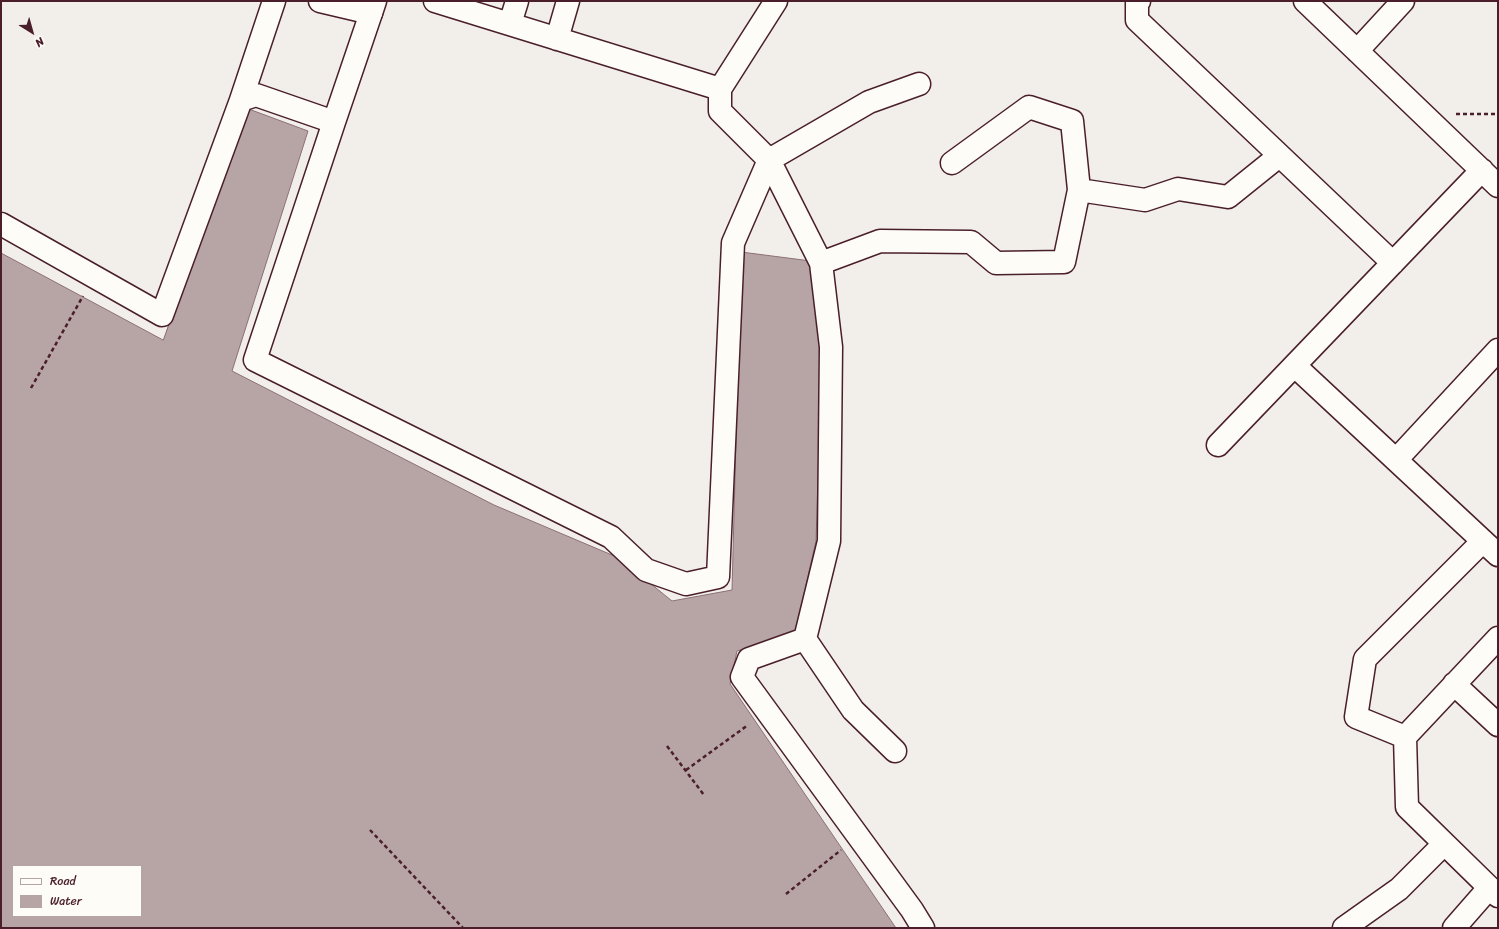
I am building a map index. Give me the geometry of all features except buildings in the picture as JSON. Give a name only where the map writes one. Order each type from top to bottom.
[{"type":"street","points":[[1,224],[162,316],[241,100],[274,1]]},
{"type":"street","points":[[320,1],[373,7],[255,360],[611,537],[646,570],[686,584],[718,577],[733,243],[769,160],[869,102],[919,84]]},
{"type":"street","points":[[435,1],[720,89]]},
{"type":"street","points":[[510,24],[517,1]]},
{"type":"street","points":[[557,39],[568,1]]},
{"type":"street","points":[[776,1],[720,89],[720,111],[769,160],[820,263],[831,347],[829,541],[805,639],[853,710],[895,751]]},
{"type":"street","points":[[1139,1],[1137,3],[1137,20],[1393,263]]},
{"type":"street","points":[[1305,1],[1498,186]]},
{"type":"street","points":[[1357,51],[1403,1]]},
{"type":"street","points":[[241,100],[256,95],[334,122]]},
{"type":"street","points":[[820,263],[880,241],[971,242],[996,263],[1064,262],[1079,190],[1072,121],[1029,107],[952,163]]},
{"type":"street","points":[[1079,190],[1145,200],[1178,189],[1228,197],[1279,156]]},
{"type":"street","points":[[1218,445],[1482,170]]},
{"type":"street","points":[[1396,460],[1498,350]]},
{"type":"street","points":[[1295,366],[1491,548],[1365,659],[1356,717],[1405,736]]},
{"type":"street","points":[[1454,928],[1494,892],[1407,807],[1405,736],[1498,638]]},
{"type":"street","points":[[805,639],[749,659],[742,677],[912,910],[923,928]]},
{"type":"street","points":[[1454,684],[1498,726]]},
{"type":"street","points":[[1344,928],[1399,889],[1444,844]]},
{"type":"path","points":[[1430,120],[1441,114],[1498,114]]},
{"type":"path","points":[[31,388],[84,294]]},
{"type":"path","points":[[686,770],[767,711]]},
{"type":"path","points":[[667,746],[704,795]]},
{"type":"path","points":[[370,830],[463,928]]},
{"type":"path","points":[[786,894],[858,836]]},
{"type":"water","points":[[246,108],[308,131],[232,371],[494,505],[619,558],[672,601],[732,590],[741,252],[811,261],[822,351],[816,541],[795,634],[737,651],[730,684],[896,928],[1,928],[1,253],[163,340]]}]
